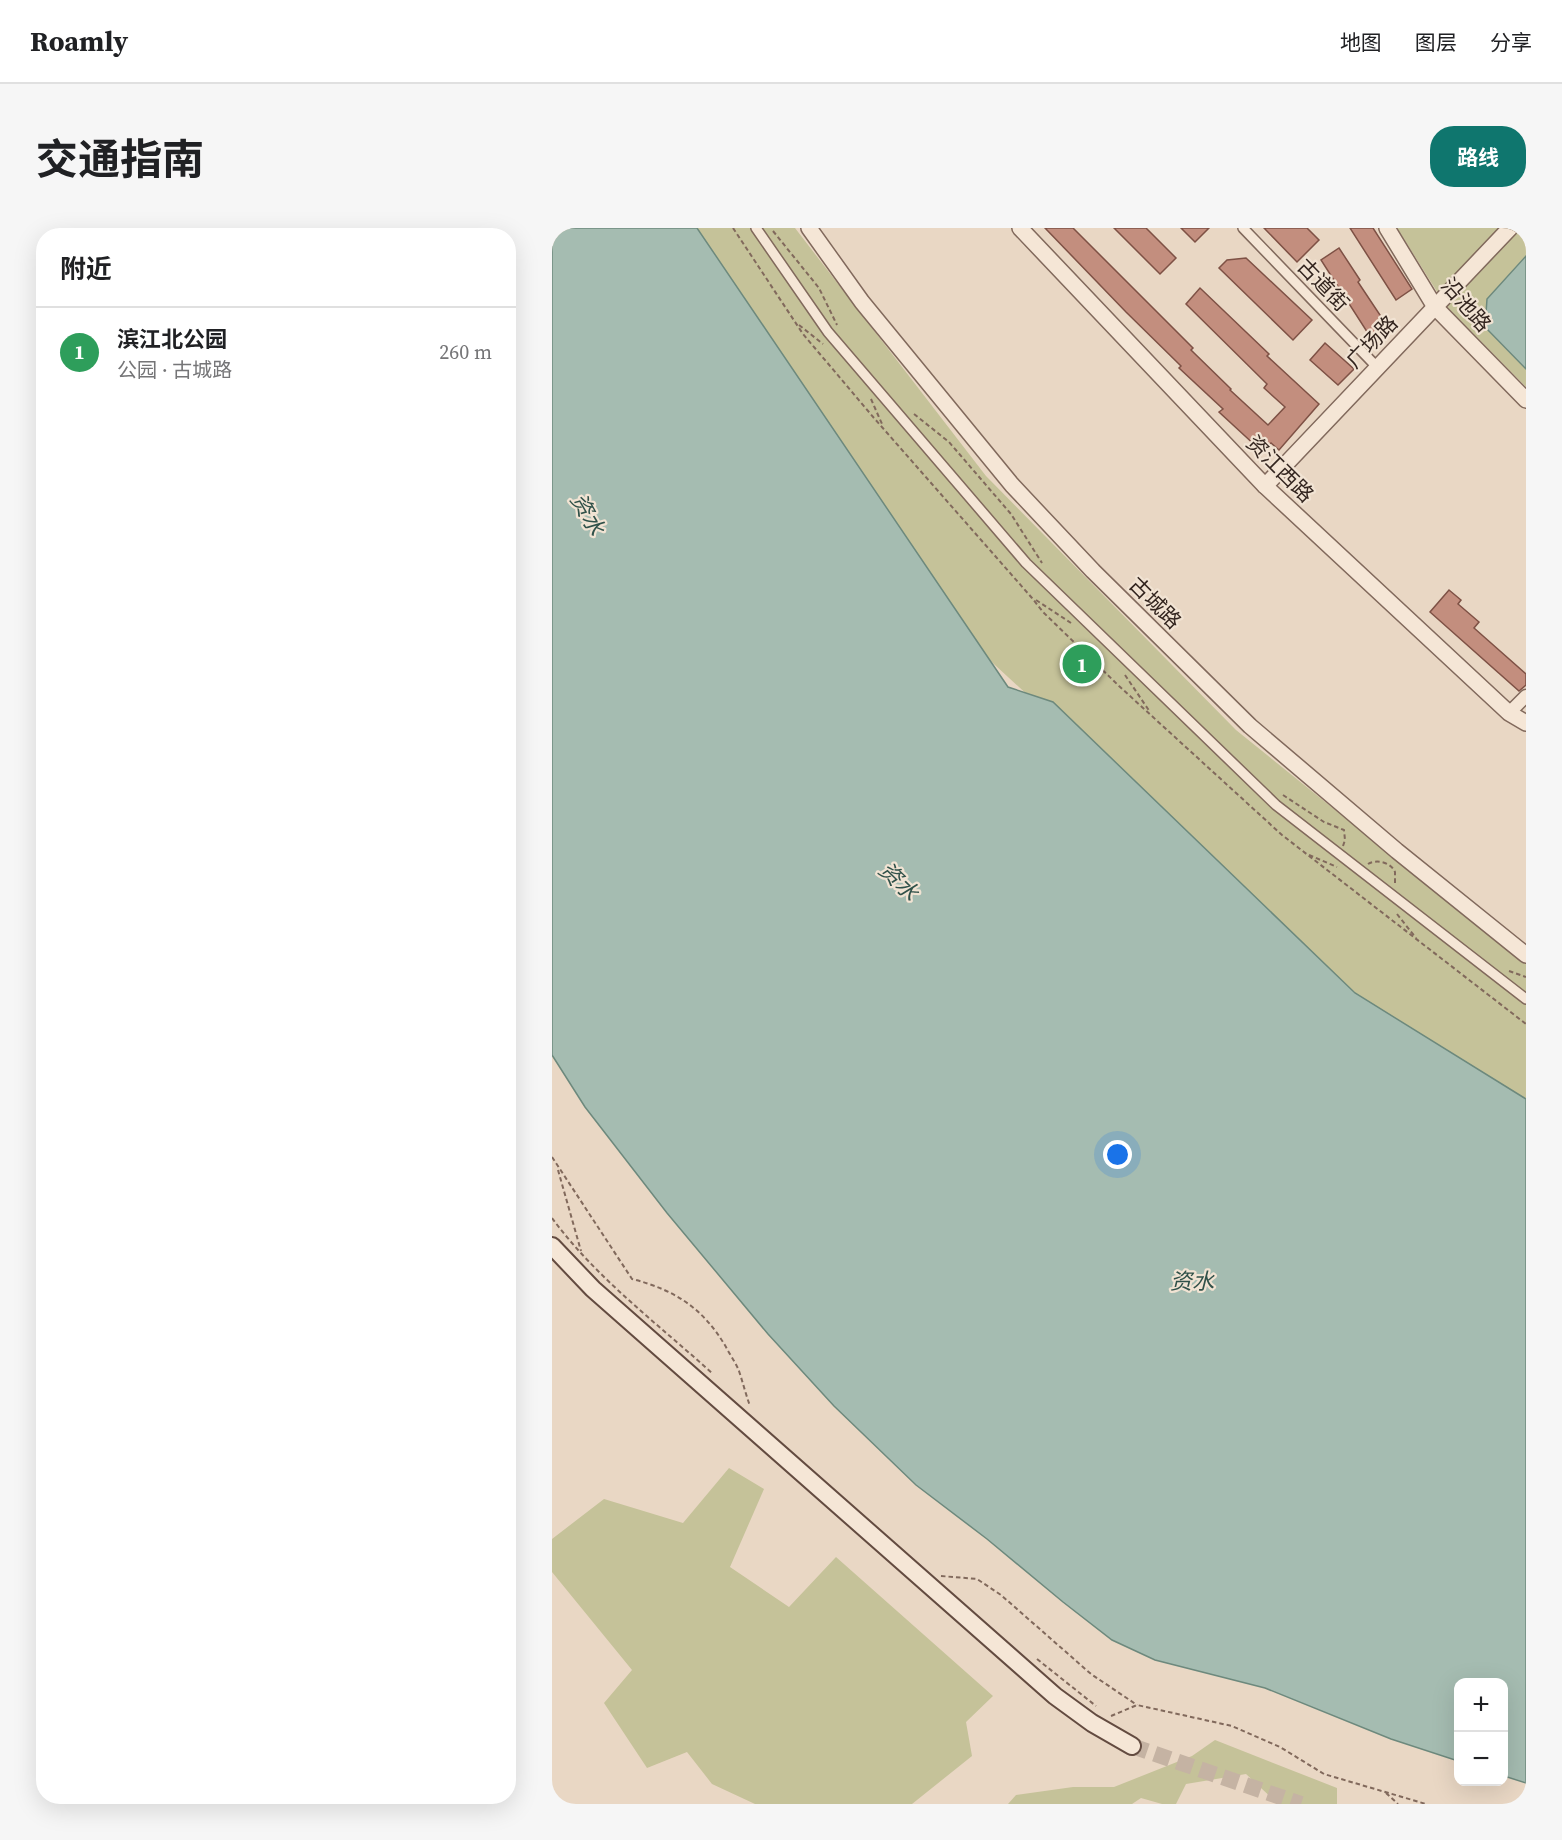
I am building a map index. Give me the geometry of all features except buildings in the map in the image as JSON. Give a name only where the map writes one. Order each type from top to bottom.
[{"type":"main road","points":[[552,1246],[593,1289],[1054,1696],[1092,1723],[1132,1746]]},
{"type":"street","points":[[756,228],[828,332],[1026,562],[1276,805],[1348,867],[1526,999]]},
{"type":"street","name":"古城路","points":[[810,228],[862,302],[997,467],[1093,571],[1250,726],[1397,851],[1526,955]]},
{"type":"street","name":"资江西路","points":[[1020,228],[1265,486],[1509,713],[1526,723]]},
{"type":"street","name":"古道街","points":[[1243,228],[1377,366]]},
{"type":"street","name":"沿池路","points":[[1387,228],[1435,307],[1526,400]]},
{"type":"street","name":"广场路","points":[[1265,486],[1510,228]]},
{"type":"street","points":[[1509,713],[1526,696]]},
{"type":"path","points":[[768,228],[774,232],[819,288],[838,326]]},
{"type":"path","points":[[870,397],[883,427]]},
{"type":"path","points":[[913,413],[949,442],[1003,505],[1046,568]]},
{"type":"path","points":[[1032,598],[1071,623]]},
{"type":"path","points":[[1122,670],[1154,717]]},
{"type":"path","points":[[1279,793],[1324,822],[1344,830],[1346,840],[1342,847],[1348,867]]},
{"type":"path","points":[[1304,852],[1348,867],[1382,861],[1395,872],[1395,888]]},
{"type":"path","points":[[1391,907],[1419,942]]},
{"type":"path","points":[[1503,969],[1526,977]]},
{"type":"path","points":[[552,1157],[632,1278],[677,1295],[698,1311],[718,1333],[738,1369],[750,1406],[741,1399]]},
{"type":"path","points":[[552,1161],[557,1165],[582,1254]]},
{"type":"path","points":[[552,1218],[606,1278],[716,1376]]},
{"type":"path","points":[[948,1583],[939,1576],[977,1579],[1001,1595],[1091,1674],[1137,1705],[1232,1726],[1280,1747],[1324,1774],[1426,1804]]},
{"type":"path","points":[[1037,1659],[1101,1710]]},
{"type":"path","points":[[1118,1721],[1109,1716],[1137,1705]]},
{"type":"path","points":[[1384,1791],[1398,1804]]},
{"type":"shaded area","points":[[695,228],[795,228],[986,476],[1236,730],[1526,964],[1526,1114],[1375,1015],[931,606]]},
{"type":"shaded area","points":[[1397,228],[1526,228],[1526,387],[1446,306]]},
{"type":"shaded area","points":[[729,1468],[764,1489],[730,1567],[789,1607],[836,1557],[993,1696],[966,1722],[972,1756],[912,1804],[755,1804],[712,1784],[687,1752],[647,1768],[604,1703],[632,1670],[552,1572],[552,1539],[604,1499],[683,1523]]},
{"type":"shaded area","points":[[1215,1740],[1337,1788],[1337,1804],[1276,1804],[1246,1774],[1186,1784],[1176,1804],[1162,1804],[1141,1798],[1132,1804],[1008,1804],[1016,1795],[1073,1787],[1114,1787],[1192,1756]]},
{"type":"water","name":"资水","points":[[552,228],[697,228],[1008,687],[1053,702],[1355,993],[1526,1099],[1526,1783],[1508,1777],[1508,1678],[1454,1678],[1454,1760],[1391,1739],[1265,1688],[1155,1660],[1112,1640],[916,1485],[834,1406],[768,1334],[667,1213],[585,1107],[552,1055]]},
{"type":"water","points":[[1526,256],[1526,369],[1485,327],[1487,299]]},
{"type":"tunnel","points":[[1132,1746],[1301,1804]]},
{"type":"place","name":"滨江北公园","points":[[1082,664]]}]
